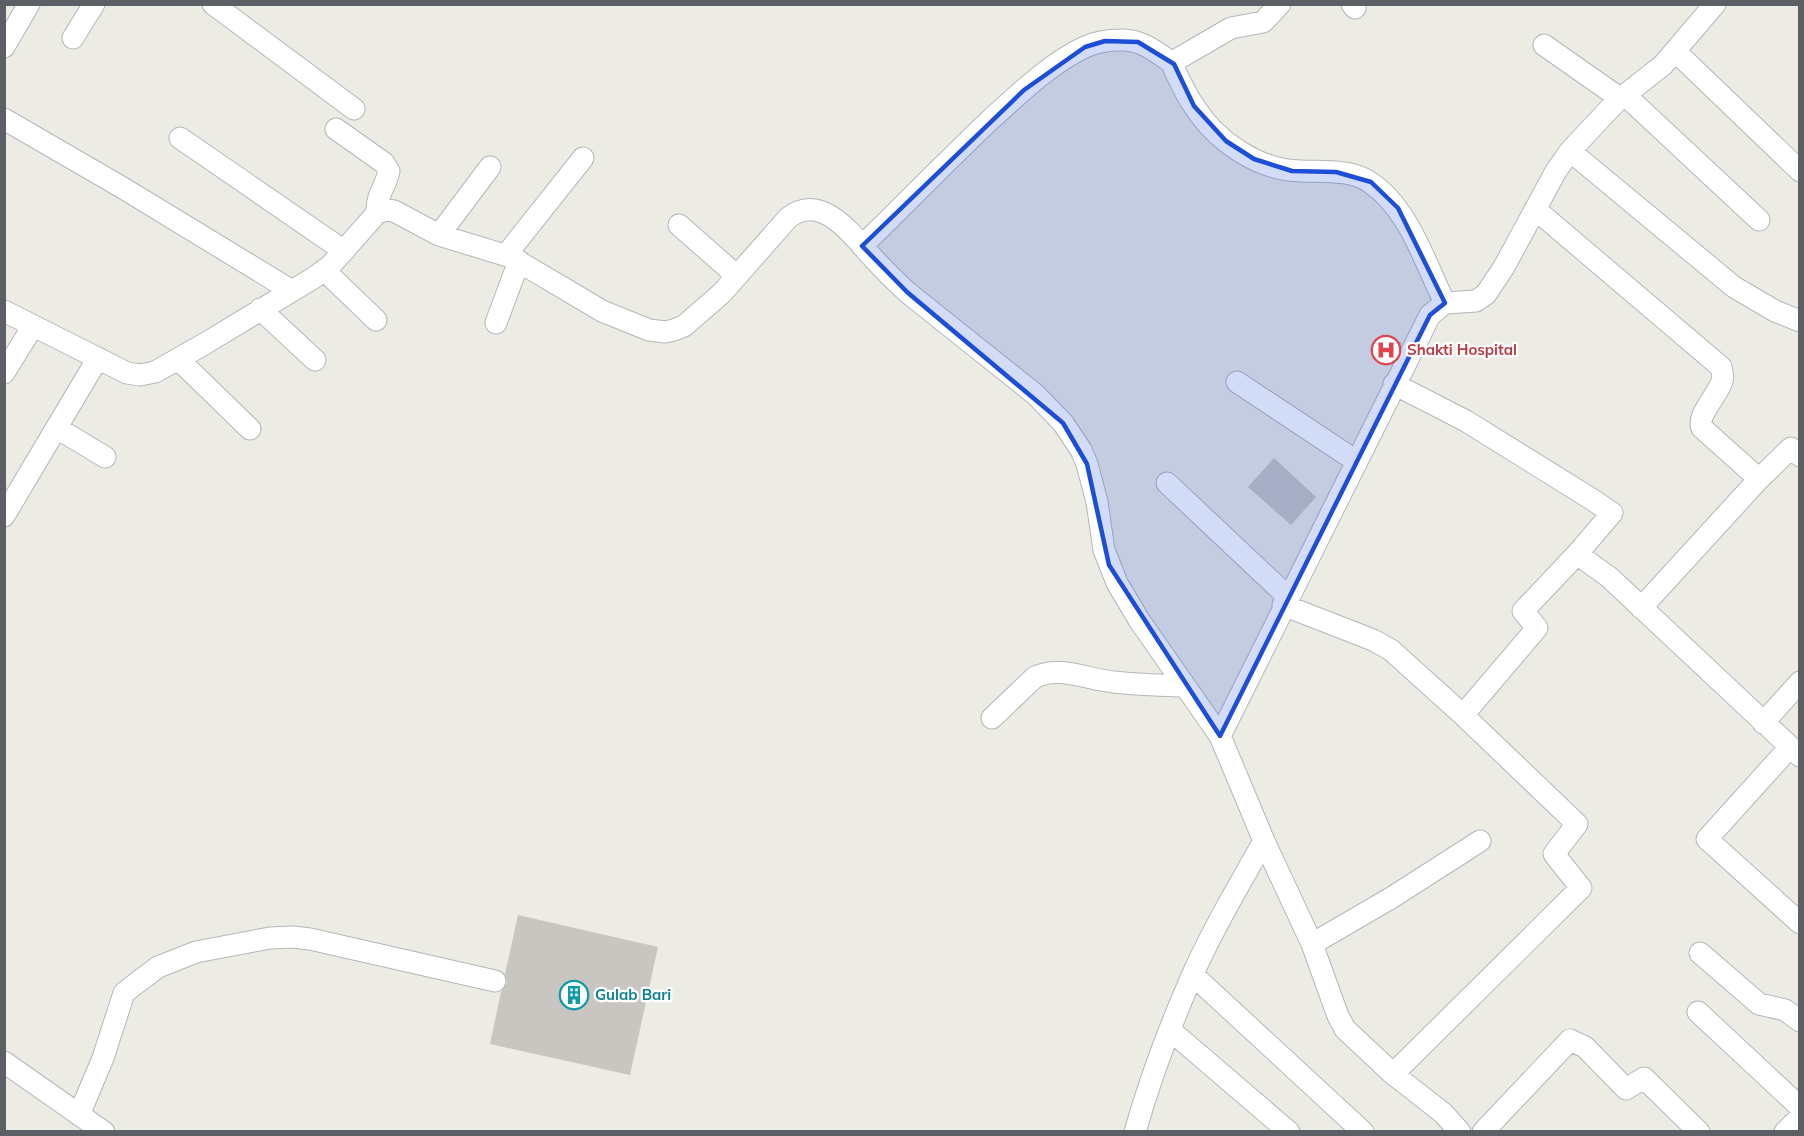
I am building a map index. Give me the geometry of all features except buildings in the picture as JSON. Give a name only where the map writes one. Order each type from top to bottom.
[{"type":"street","points":[[4,47],[29,4]]},
{"type":"street","points":[[74,38],[94,4]]},
{"type":"street","points":[[1173,64],[1176,60],[1231,28],[1263,22],[1280,4]]},
{"type":"street","points":[[1220,736],[1430,315],[1445,303],[1476,300],[1486,294],[1504,267],[1556,171],[1570,151],[1623,97],[1663,64],[1715,4]]},
{"type":"street","points":[[214,5],[354,109]]},
{"type":"street","points":[[862,246],[1024,90],[1085,47],[1105,41],[1123,40],[1146,45],[1173,64],[1194,106],[1210,125],[1236,149],[1254,159],[1279,168],[1292,171],[1336,172],[1371,182],[1398,208],[1445,303]]},
{"type":"street","points":[[1544,45],[1623,97],[1759,219]]},
{"type":"street","points":[[1675,51],[1800,171]]},
{"type":"street","points":[[4,119],[292,291]]},
{"type":"street","points":[[336,129],[384,163],[389,171],[376,202],[377,213]]},
{"type":"street","points":[[180,138],[344,251]]},
{"type":"street","points":[[1570,151],[1734,287],[1774,311],[1800,321]]},
{"type":"street","points":[[496,323],[513,258],[583,158]]},
{"type":"street","points":[[439,235],[490,167]]},
{"type":"street","points":[[4,311],[127,373],[140,375],[155,372],[324,270],[377,213],[386,210],[394,211],[439,235],[513,258],[602,311],[649,330],[665,332],[684,326],[722,292],[796,212],[803,209],[833,216],[907,292],[1036,395],[1063,423],[1081,450],[1087,464],[1109,565],[1139,620],[1220,736],[1264,841],[1312,944],[1338,1016],[1346,1029],[1393,1074],[1443,1113],[1460,1131]]},
{"type":"street","points":[[1535,209],[1721,367],[1722,381],[1715,397],[1700,418],[1700,424],[1759,479]]},
{"type":"street","points":[[679,225],[737,276]]},
{"type":"street","points":[[324,270],[376,320]]},
{"type":"street","points":[[260,309],[315,360]]},
{"type":"street","points":[[4,373],[33,326]]},
{"type":"street","points":[[4,516],[98,358]]},
{"type":"street","points":[[178,358],[250,429]]},
{"type":"street","points":[[1237,382],[1356,460]]},
{"type":"street","points":[[1394,384],[1466,421],[1612,513],[1523,611],[1537,628],[1463,715]]},
{"type":"street","points":[[57,428],[105,457]]},
{"type":"street","points":[[1641,608],[1759,479],[1791,448],[1800,456]]},
{"type":"street","points":[[1167,483],[1286,601],[1391,650],[1577,824],[1554,854],[1581,888],[1393,1074]]},
{"type":"street","points":[[1577,554],[1609,577],[1795,752],[1707,839],[1800,923]]},
{"type":"street","points":[[992,718],[1026,684],[1042,674],[1054,672],[1117,683],[1185,686]]},
{"type":"street","points":[[1764,723],[1800,682]]},
{"type":"street","points":[[1135,1131],[1170,1030],[1193,975],[1227,906],[1264,841]]},
{"type":"street","points":[[1312,944],[1391,898],[1480,841]]},
{"type":"street","points":[[4,1062],[91,1125],[103,1058],[124,993],[158,967],[196,952],[270,938],[310,939],[495,981]]},
{"type":"street","points":[[1700,953],[1759,1004],[1785,1010],[1800,1021]]},
{"type":"street","points":[[1193,975],[1363,1131]]},
{"type":"street","points":[[1698,1012],[1800,1107]]},
{"type":"street","points":[[1170,1030],[1289,1131]]},
{"type":"street","points":[[1483,1131],[1570,1040],[1585,1047],[1626,1089],[1644,1078],[1699,1131]]},
{"type":"street","points":[[1785,1131],[1800,1117]]},
{"type":"highlighted area","points":[[1105,41],[1138,42],[1174,64],[1194,106],[1226,141],[1254,159],[1292,171],[1336,172],[1371,182],[1398,208],[1445,303],[1430,315],[1220,736],[1109,565],[1087,464],[1063,423],[907,292],[862,246],[1024,90],[1085,47]]},
{"type":"place","name":"Shakti Hospital","points":[[1386,350]]},
{"type":"place","name":"Gulab Bari","points":[[574,995]]}]
